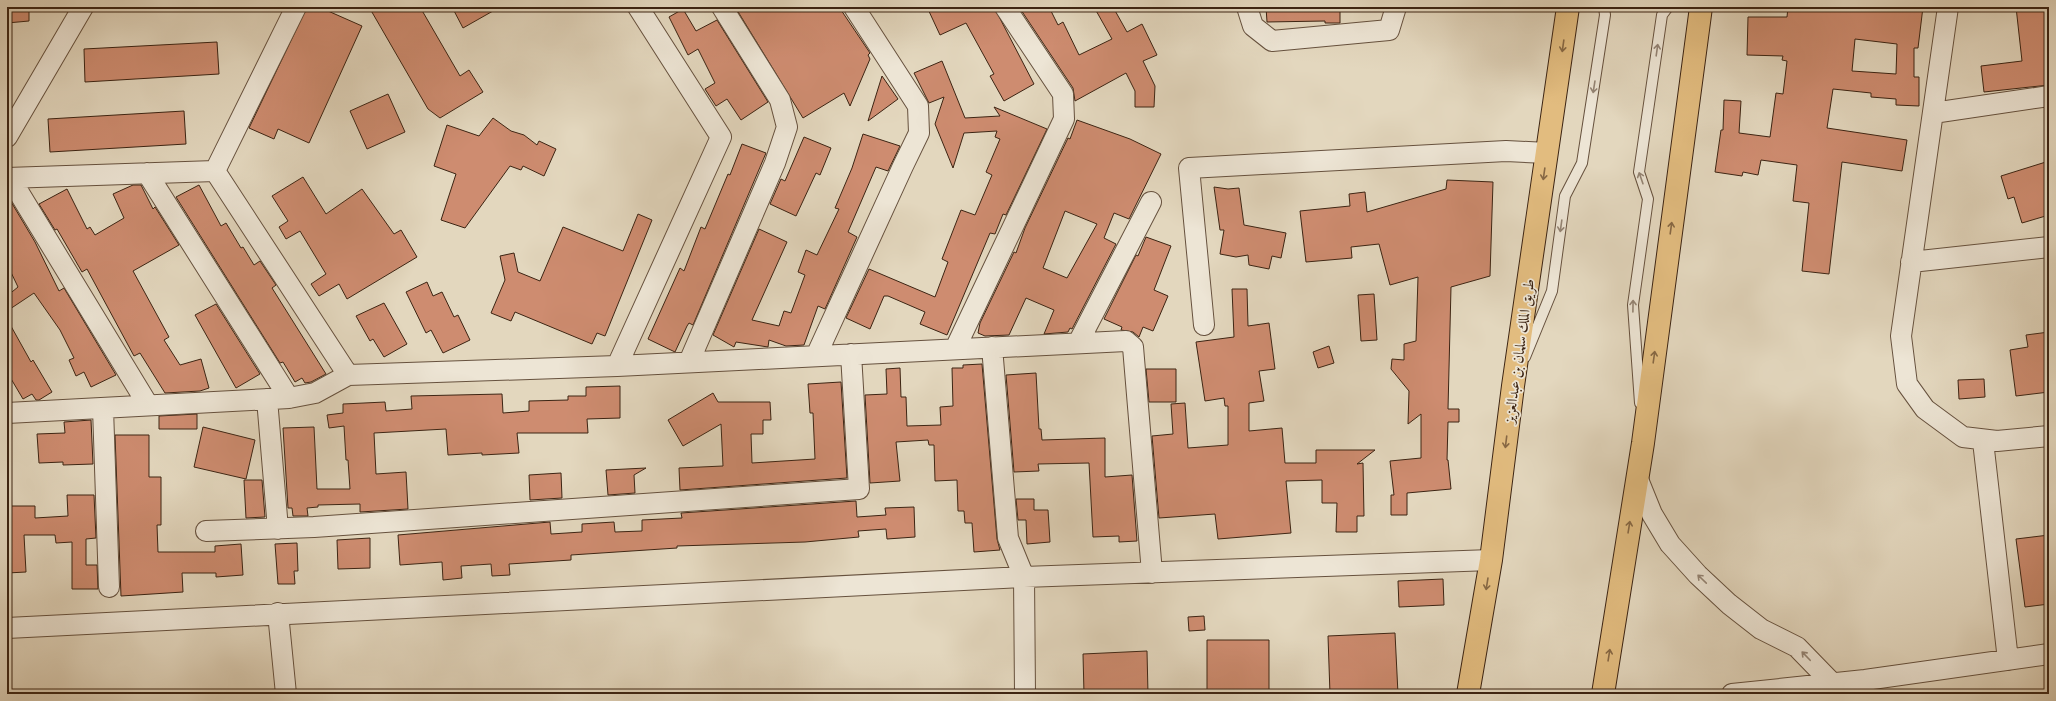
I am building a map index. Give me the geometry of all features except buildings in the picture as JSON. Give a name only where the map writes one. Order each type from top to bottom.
[{"type":"main road","name":"طريق الملك سلمان بن عبدالعزيز","points":[[1468,694],[1491,560],[1513,386],[1568,7]]},
{"type":"main road","points":[[1603,694],[1643,443],[1701,7]]},
{"type":"street","points":[[7,137],[83,7]]},
{"type":"street","points":[[214,170],[296,7]]},
{"type":"street","points":[[617,366],[722,137],[638,7]]},
{"type":"street","points":[[689,362],[775,163],[787,127],[780,100],[722,7]]},
{"type":"street","points":[[816,356],[919,134],[918,106],[854,7]]},
{"type":"street","points":[[955,349],[1064,119],[1063,94],[1005,7]]},
{"type":"street","points":[[1247,7],[1253,26],[1272,41],[1389,30],[1396,7]]},
{"type":"street","points":[[1948,7],[1901,336],[1907,384],[1925,409],[1962,437],[1983,441],[2049,436]]},
{"type":"street","points":[[1933,113],[2049,96]]},
{"type":"street","points":[[1204,325],[1189,168],[1506,151],[1547,153]]},
{"type":"street","points":[[148,405],[8,178],[214,170]]},
{"type":"street","points":[[214,170],[348,375]]},
{"type":"street","points":[[147,173],[289,398]]},
{"type":"street","points":[[1078,343],[1151,202]]},
{"type":"street","points":[[1911,262],[2049,247]]},
{"type":"street","points":[[9,410],[103,408],[289,398],[315,393],[348,375],[617,366],[1126,341],[1133,347],[1152,573]]},
{"type":"street","points":[[992,347],[1008,538],[1024,577],[1025,694]]},
{"type":"street","points":[[206,531],[278,529],[859,489],[851,354]]},
{"type":"street","points":[[267,399],[278,529]]},
{"type":"street","points":[[103,408],[109,587]]},
{"type":"street","points":[[1983,441],[2008,660]]},
{"type":"street","points":[[1637,477],[1652,514],[1670,544],[1698,575],[1729,604],[1761,629],[1798,647],[1834,689]]},
{"type":"street","points":[[7,628],[116,624],[278,613],[1024,577],[1491,560]]},
{"type":"street","points":[[278,613],[286,694]]},
{"type":"street","points":[[1732,694],[1834,689],[2049,654]]},
{"type":"lane","points":[[1513,386],[1552,291],[1565,196],[1582,164],[1605,16],[1604,7]]},
{"type":"lane","points":[[1643,443],[1633,305],[1648,199],[1639,172],[1662,15],[1668,7]]}]
